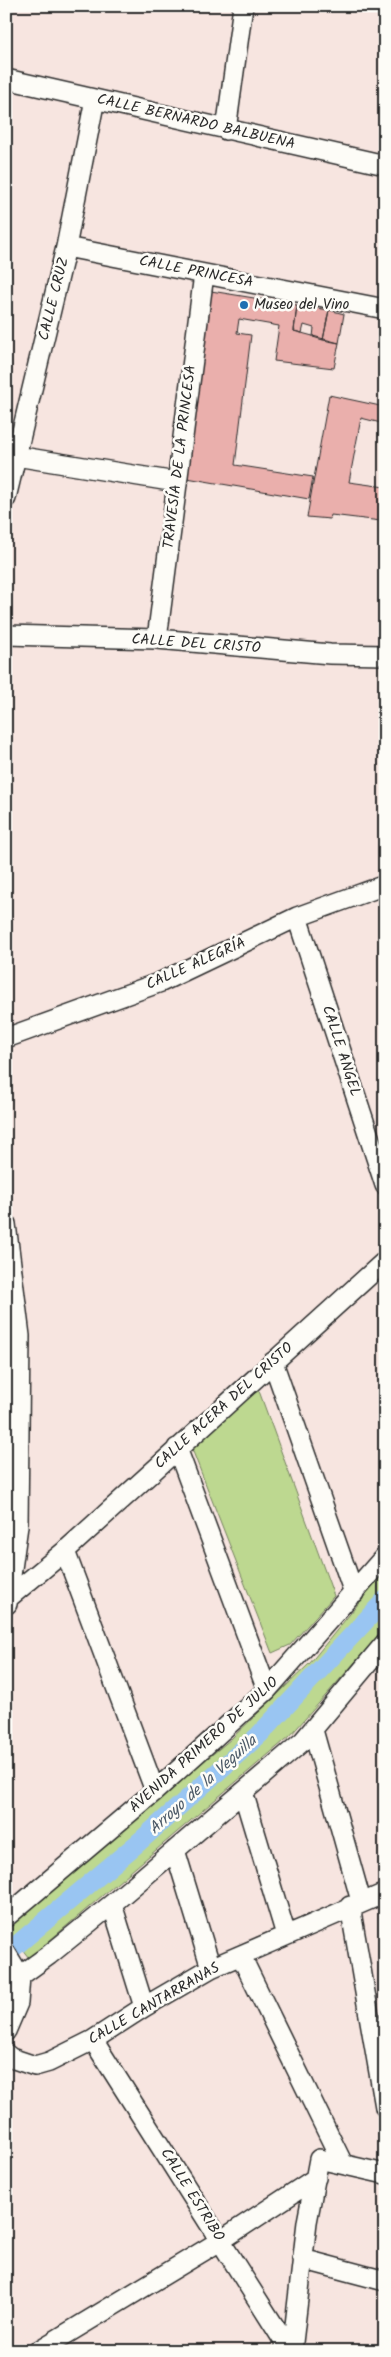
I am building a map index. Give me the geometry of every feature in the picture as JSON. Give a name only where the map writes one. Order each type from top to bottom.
[{"type":"street","points":[[226,130],[243,6]]},
{"type":"street","name":"CALLE BERNARDO BALBUENA","points":[[6,79],[385,165]]},
{"type":"street","name":"CALLE CRUZ","points":[[6,498],[66,247],[95,99]]},
{"type":"street","name":"CALLE PRINCESA","points":[[66,247],[385,310]]},
{"type":"street","name":"TRAVESÍA DE LA PRINCESA","points":[[157,639],[204,274]]},
{"type":"street","points":[[16,456],[176,482]]},
{"type":"street","name":"CALLE DEL CRISTO","points":[[6,635],[157,639],[330,654],[385,655]]},
{"type":"street","name":"CALLE ALEGRÍA","points":[[6,1038],[161,982],[297,917],[385,885]]},
{"type":"street","name":"CALLE ANGEL","points":[[297,917],[385,1185]]},
{"type":"street","points":[[6,1224],[20,1336],[18,1526],[7,1604]]},
{"type":"street","name":"CALLE ACERA DEL CRISTO","points":[[7,1604],[385,1261]]},
{"type":"street","points":[[273,1362],[354,1593]]},
{"type":"street","points":[[177,1448],[267,1690]]},
{"type":"street","points":[[65,1551],[155,1791]]},
{"type":"street","name":"AVENIDA PRIMERO DE JULIO","points":[[6,1917],[155,1791],[267,1690],[385,1556]]},
{"type":"street","points":[[20,1976],[112,1904],[303,1741],[385,1643]]},
{"type":"street","points":[[312,1730],[356,1904],[385,2107]]},
{"type":"street","points":[[243,1792],[286,1935]]},
{"type":"street","points":[[175,1850],[211,1968]]},
{"type":"street","name":"CALLE CANTARRANAS","points":[[6,2054],[11,2058],[35,2066],[49,2062],[94,2040],[144,2006],[211,1968],[385,1893]]},
{"type":"street","points":[[112,1904],[144,2006]]},
{"type":"street","points":[[6,1953],[20,1976],[18,2003],[6,2031]]},
{"type":"street","points":[[241,1956],[343,2164]]},
{"type":"street","name":"CALLE ESTRIBO","points":[[94,2040],[291,2351]]},
{"type":"street","points":[[291,2351],[302,2259],[319,2159],[385,2174]]},
{"type":"street","points":[[38,2351],[220,2241],[316,2178]]},
{"type":"street","points":[[302,2259],[385,2281]]},
{"type":"green space","points":[[259,1391],[334,1596],[290,1645],[272,1653],[190,1444],[238,1399]]},
{"type":"green space","points":[[385,1571],[385,1628],[290,1736],[29,1958],[6,1929],[6,1924],[231,1739],[310,1663]]},
{"type":"building","points":[[211,291],[297,305],[294,331],[339,343],[334,368],[274,361],[279,326],[239,319],[237,333],[251,335],[235,465],[313,477],[309,499],[187,478]]},
{"type":"building","points":[[297,305],[329,310],[323,340],[313,337],[314,328],[304,325],[302,333],[294,331]]},
{"type":"building","points":[[329,310],[344,314],[339,343],[323,340]]},
{"type":"building","points":[[329,395],[385,407],[385,424],[361,418],[349,482],[385,487],[381,521],[331,515],[330,519],[307,517]]},
{"type":"building","points":[[385,488],[385,521],[381,521]]},
{"type":"waterway","name":"Arroyo de la Veguilla","points":[[6,1954],[139,1842],[259,1735],[385,1600]]},
{"type":"place","name":"Museo del Vino","points":[[244,305]]}]
